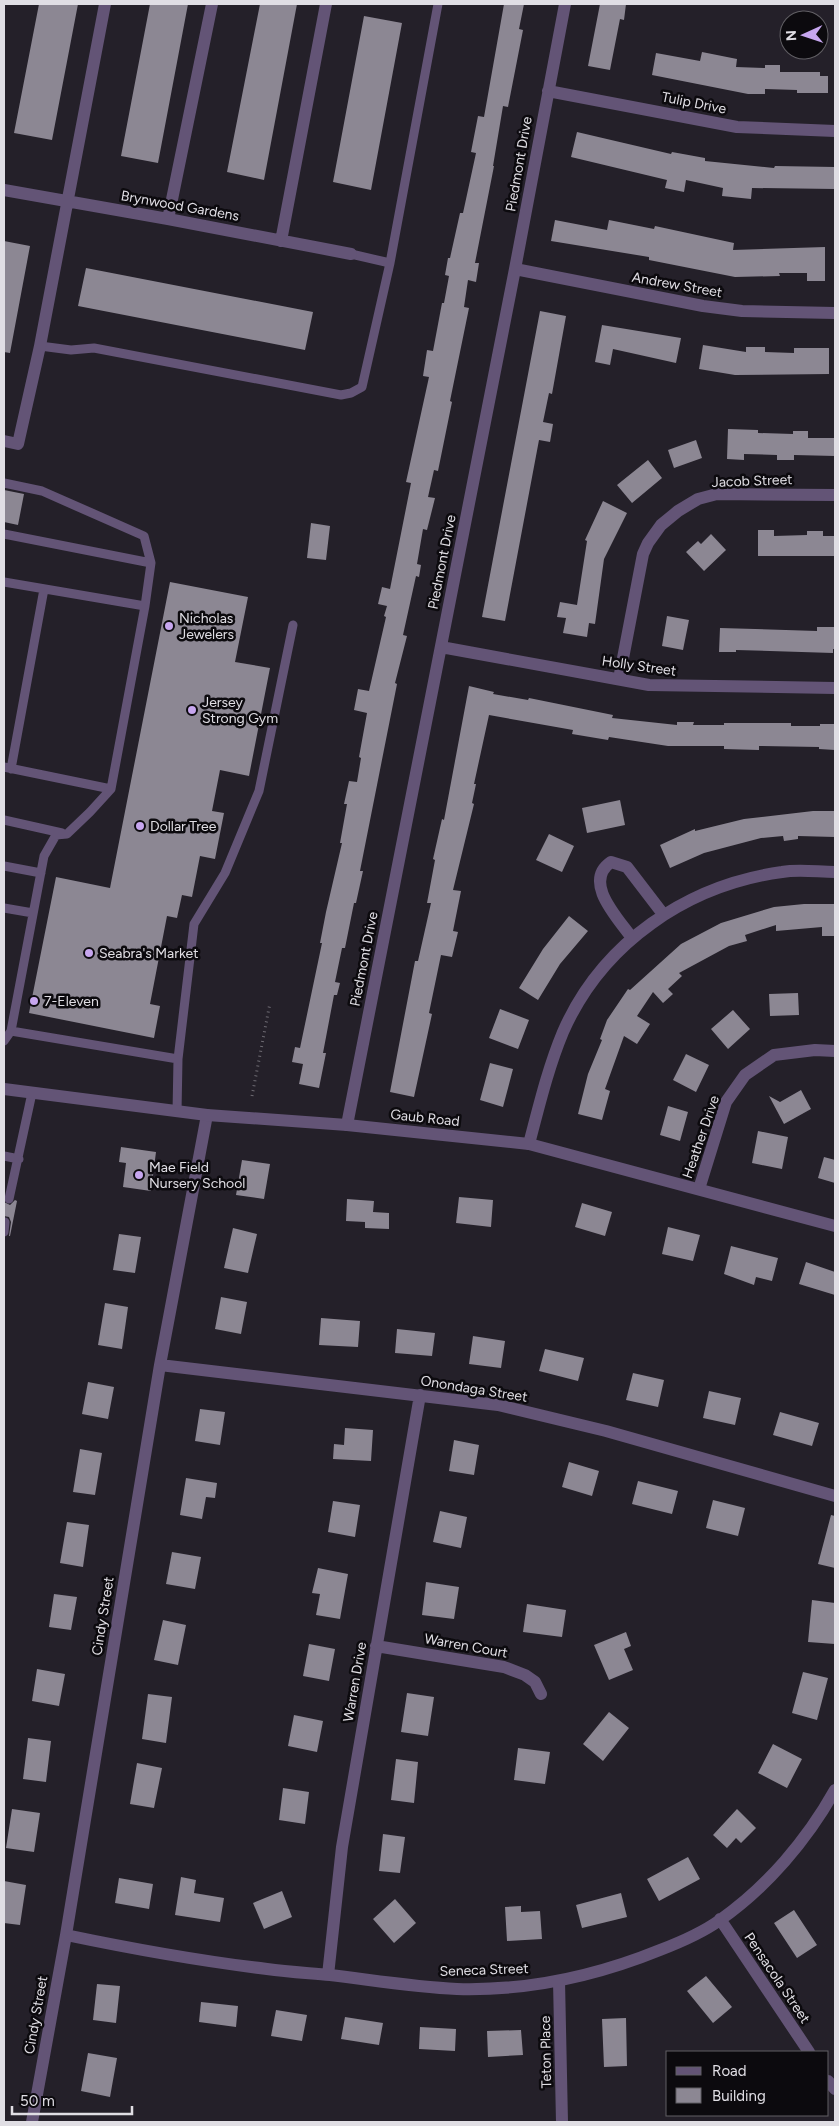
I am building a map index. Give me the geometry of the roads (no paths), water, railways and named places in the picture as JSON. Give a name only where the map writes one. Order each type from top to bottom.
[{"type":"street","points":[[4,441],[18,444],[40,346],[66,201],[105,4]]},
{"type":"street","points":[[168,219],[212,4]]},
{"type":"street","points":[[281,241],[326,4]]},
{"type":"street","name":"Piedmont Drive","points":[[347,1125],[515,270],[565,4]]},
{"type":"street","name":"Tulip Drive","points":[[548,91],[737,127],[790,131],[835,131]]},
{"type":"street","name":"Brynwood Gardens","points":[[4,190],[350,254]]},
{"type":"street","name":"Andrew Street","points":[[515,270],[703,306],[742,311],[835,313]]},
{"type":"street","name":"Jacob Street","points":[[619,680],[643,554],[654,533],[668,518],[698,499],[716,494],[835,495]]},
{"type":"street","name":"Holly Street","points":[[441,647],[619,680],[669,686],[835,688]]},
{"type":"street","points":[[632,938],[604,896],[599,877],[603,867],[611,862],[627,866],[663,914]]},
{"type":"street","points":[[529,1144],[551,1062],[564,1030],[601,970],[632,938],[663,914],[691,898],[717,887],[783,872],[835,872]]},
{"type":"street","name":"Heather Drive","points":[[699,1189],[726,1102],[745,1075],[774,1055],[815,1050],[835,1051]]},
{"type":"street","name":"Gaub Road","points":[[4,1090],[207,1115],[347,1125],[529,1144],[835,1226]]},
{"type":"street","name":"Cindy Street","points":[[32,2122],[66,1935],[160,1365],[207,1115]]},
{"type":"street","name":"Onondaga Street","points":[[160,1365],[498,1405],[606,1431],[835,1496]]},
{"type":"street","name":"Warren Drive","points":[[328,1975],[342,1847],[420,1395]]},
{"type":"street","name":"Warren Court","points":[[376,1646],[504,1667],[526,1675],[535,1682],[541,1694]]},
{"type":"street","name":"Seneca Street","points":[[66,1935],[203,1960],[458,1989],[506,1987],[559,1981],[602,1971],[642,1957],[699,1933],[720,1920],[745,1900],[779,1867],[807,1834],[835,1790]]},
{"type":"street","name":"Pensacola Street","points":[[720,1920],[808,2051]]},
{"type":"street","name":"Teton Place","points":[[559,1981],[562,2122]]},
{"type":"lane","points":[[40,346],[71,350],[94,348],[341,395],[352,393],[362,387],[390,263],[438,4]]},
{"type":"lane","points":[[350,254],[390,263]]},
{"type":"lane","points":[[4,483],[42,491],[144,536],[151,563],[145,606],[110,789],[67,834],[56,836],[44,856],[11,1030],[4,1041]]},
{"type":"lane","points":[[4,534],[151,563]]},
{"type":"lane","points":[[4,582],[145,606]]},
{"type":"lane","points":[[44,589],[7,768],[110,789]]},
{"type":"lane","points":[[178,1112],[178,1059],[194,924],[225,873],[259,791],[293,626]]},
{"type":"lane","points":[[4,820],[67,834]]},
{"type":"lane","points":[[4,866],[41,873]]},
{"type":"lane","points":[[4,908],[33,914]]},
{"type":"lane","points":[[11,1030],[178,1059]]},
{"type":"lane","points":[[10,1199],[32,1093]]},
{"type":"lane","points":[[4,1156],[19,1159]]},
{"type":"lane","points":[[4,1232],[5,1222]]},
{"type":"place","name":"Nicholas Jewelers","points":[[169,626]]},
{"type":"place","name":"Jersey Strong Gym","points":[[192,710]]},
{"type":"place","name":"Dollar Tree","points":[[140,826]]},
{"type":"place","name":"Seabra's Market","points":[[89,953]]},
{"type":"place","name":"7-Eleven","points":[[34,1001]]},
{"type":"place","name":"Mae Field Nursery School","points":[[139,1175]]}]
